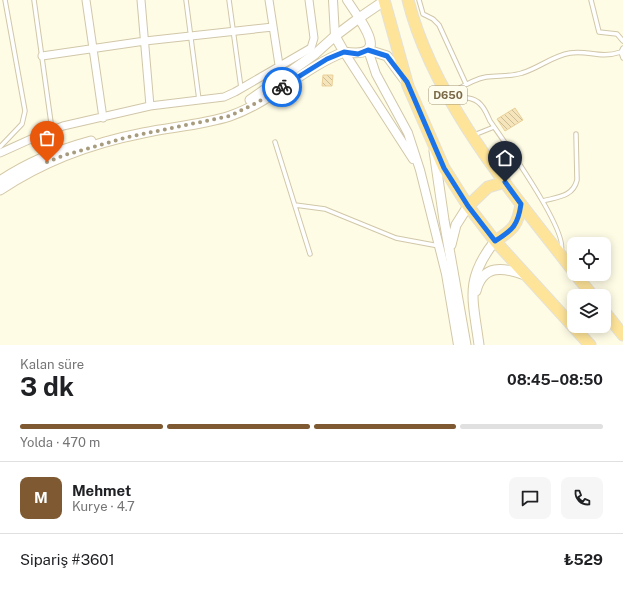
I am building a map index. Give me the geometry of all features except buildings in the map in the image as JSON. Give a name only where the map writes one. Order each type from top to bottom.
[{"type":"highway","name":"D650","points":[[385,0],[407,82],[444,168],[468,206],[495,241],[590,345]]},
{"type":"highway","name":"D650","points":[[410,2],[417,30],[451,93],[471,136],[567,263]]},
{"type":"highway","points":[[468,206],[488,186],[505,182]]},
{"type":"highway","points":[[495,241],[508,233],[518,221],[521,204]]},
{"type":"highway","name":"D650","points":[[581,281],[588,289]]},
{"type":"highway","points":[[611,320],[623,335]]},
{"type":"main road","points":[[0,181],[26,164],[58,150],[136,129],[210,115],[237,108],[254,98],[297,67],[335,36],[385,0]]},
{"type":"main road","points":[[359,18],[369,34],[370,45],[368,50]]},
{"type":"main road","points":[[335,36],[344,52]]},
{"type":"main road","points":[[0,190],[34,169],[65,155],[141,133],[230,116],[258,102],[327,59],[344,52],[358,54],[368,50],[387,56],[407,82]]},
{"type":"main road","points":[[433,144],[444,220],[466,345]]},
{"type":"main road","points":[[450,250],[452,236],[456,226],[468,206]]},
{"type":"main road","points":[[479,345],[473,300],[473,282],[477,268],[483,256],[495,241]]},
{"type":"main road","points":[[473,300],[478,282],[486,274],[507,268],[525,275]]},
{"type":"street","points":[[86,0],[103,118]]},
{"type":"street","points":[[141,0],[150,106]]},
{"type":"street","points":[[269,0],[279,65]]},
{"type":"street","points":[[0,153],[52,130],[150,106],[218,99],[241,89],[279,65],[306,52],[312,45],[314,38],[309,0]]},
{"type":"street","points":[[333,0],[335,36]]},
{"type":"street","points":[[347,0],[359,18]]},
{"type":"street","points":[[42,56],[145,41],[273,27]]},
{"type":"street","points":[[368,50],[376,74],[408,133],[420,170],[439,246],[458,345]]},
{"type":"street","points":[[344,52],[420,170]]},
{"type":"lane","points":[[0,147],[22,124],[24,111],[5,0]]},
{"type":"lane","points":[[34,0],[52,130]]},
{"type":"lane","points":[[186,0],[199,100]]},
{"type":"lane","points":[[229,0],[241,89]]},
{"type":"lane","points":[[590,0],[598,31],[602,33],[617,34],[623,41]]},
{"type":"lane","points":[[410,2],[424,14],[433,19],[439,26],[466,84]]},
{"type":"lane","points":[[451,93],[466,84],[486,77],[503,77],[520,74],[565,54],[577,53],[602,56],[622,50],[623,58]]},
{"type":"lane","points":[[451,93],[460,97],[474,100],[481,106],[543,201],[563,242],[560,254]]},
{"type":"lane","points":[[471,136],[494,127]]},
{"type":"lane","points":[[543,201],[567,195],[575,187],[577,180],[576,134]]},
{"type":"lane","points":[[275,142],[310,254]]},
{"type":"lane","points":[[295,204],[324,209],[407,241],[439,246]]},
{"type":"way so far","points":[[47,162],[65,155],[141,133],[230,116],[244,110],[282,87]]},
{"type":"route","points":[[282,87],[327,59],[344,52],[358,54],[368,50],[387,56],[407,82],[444,168],[468,206],[495,241],[508,233],[518,221],[521,204],[505,182]]}]
